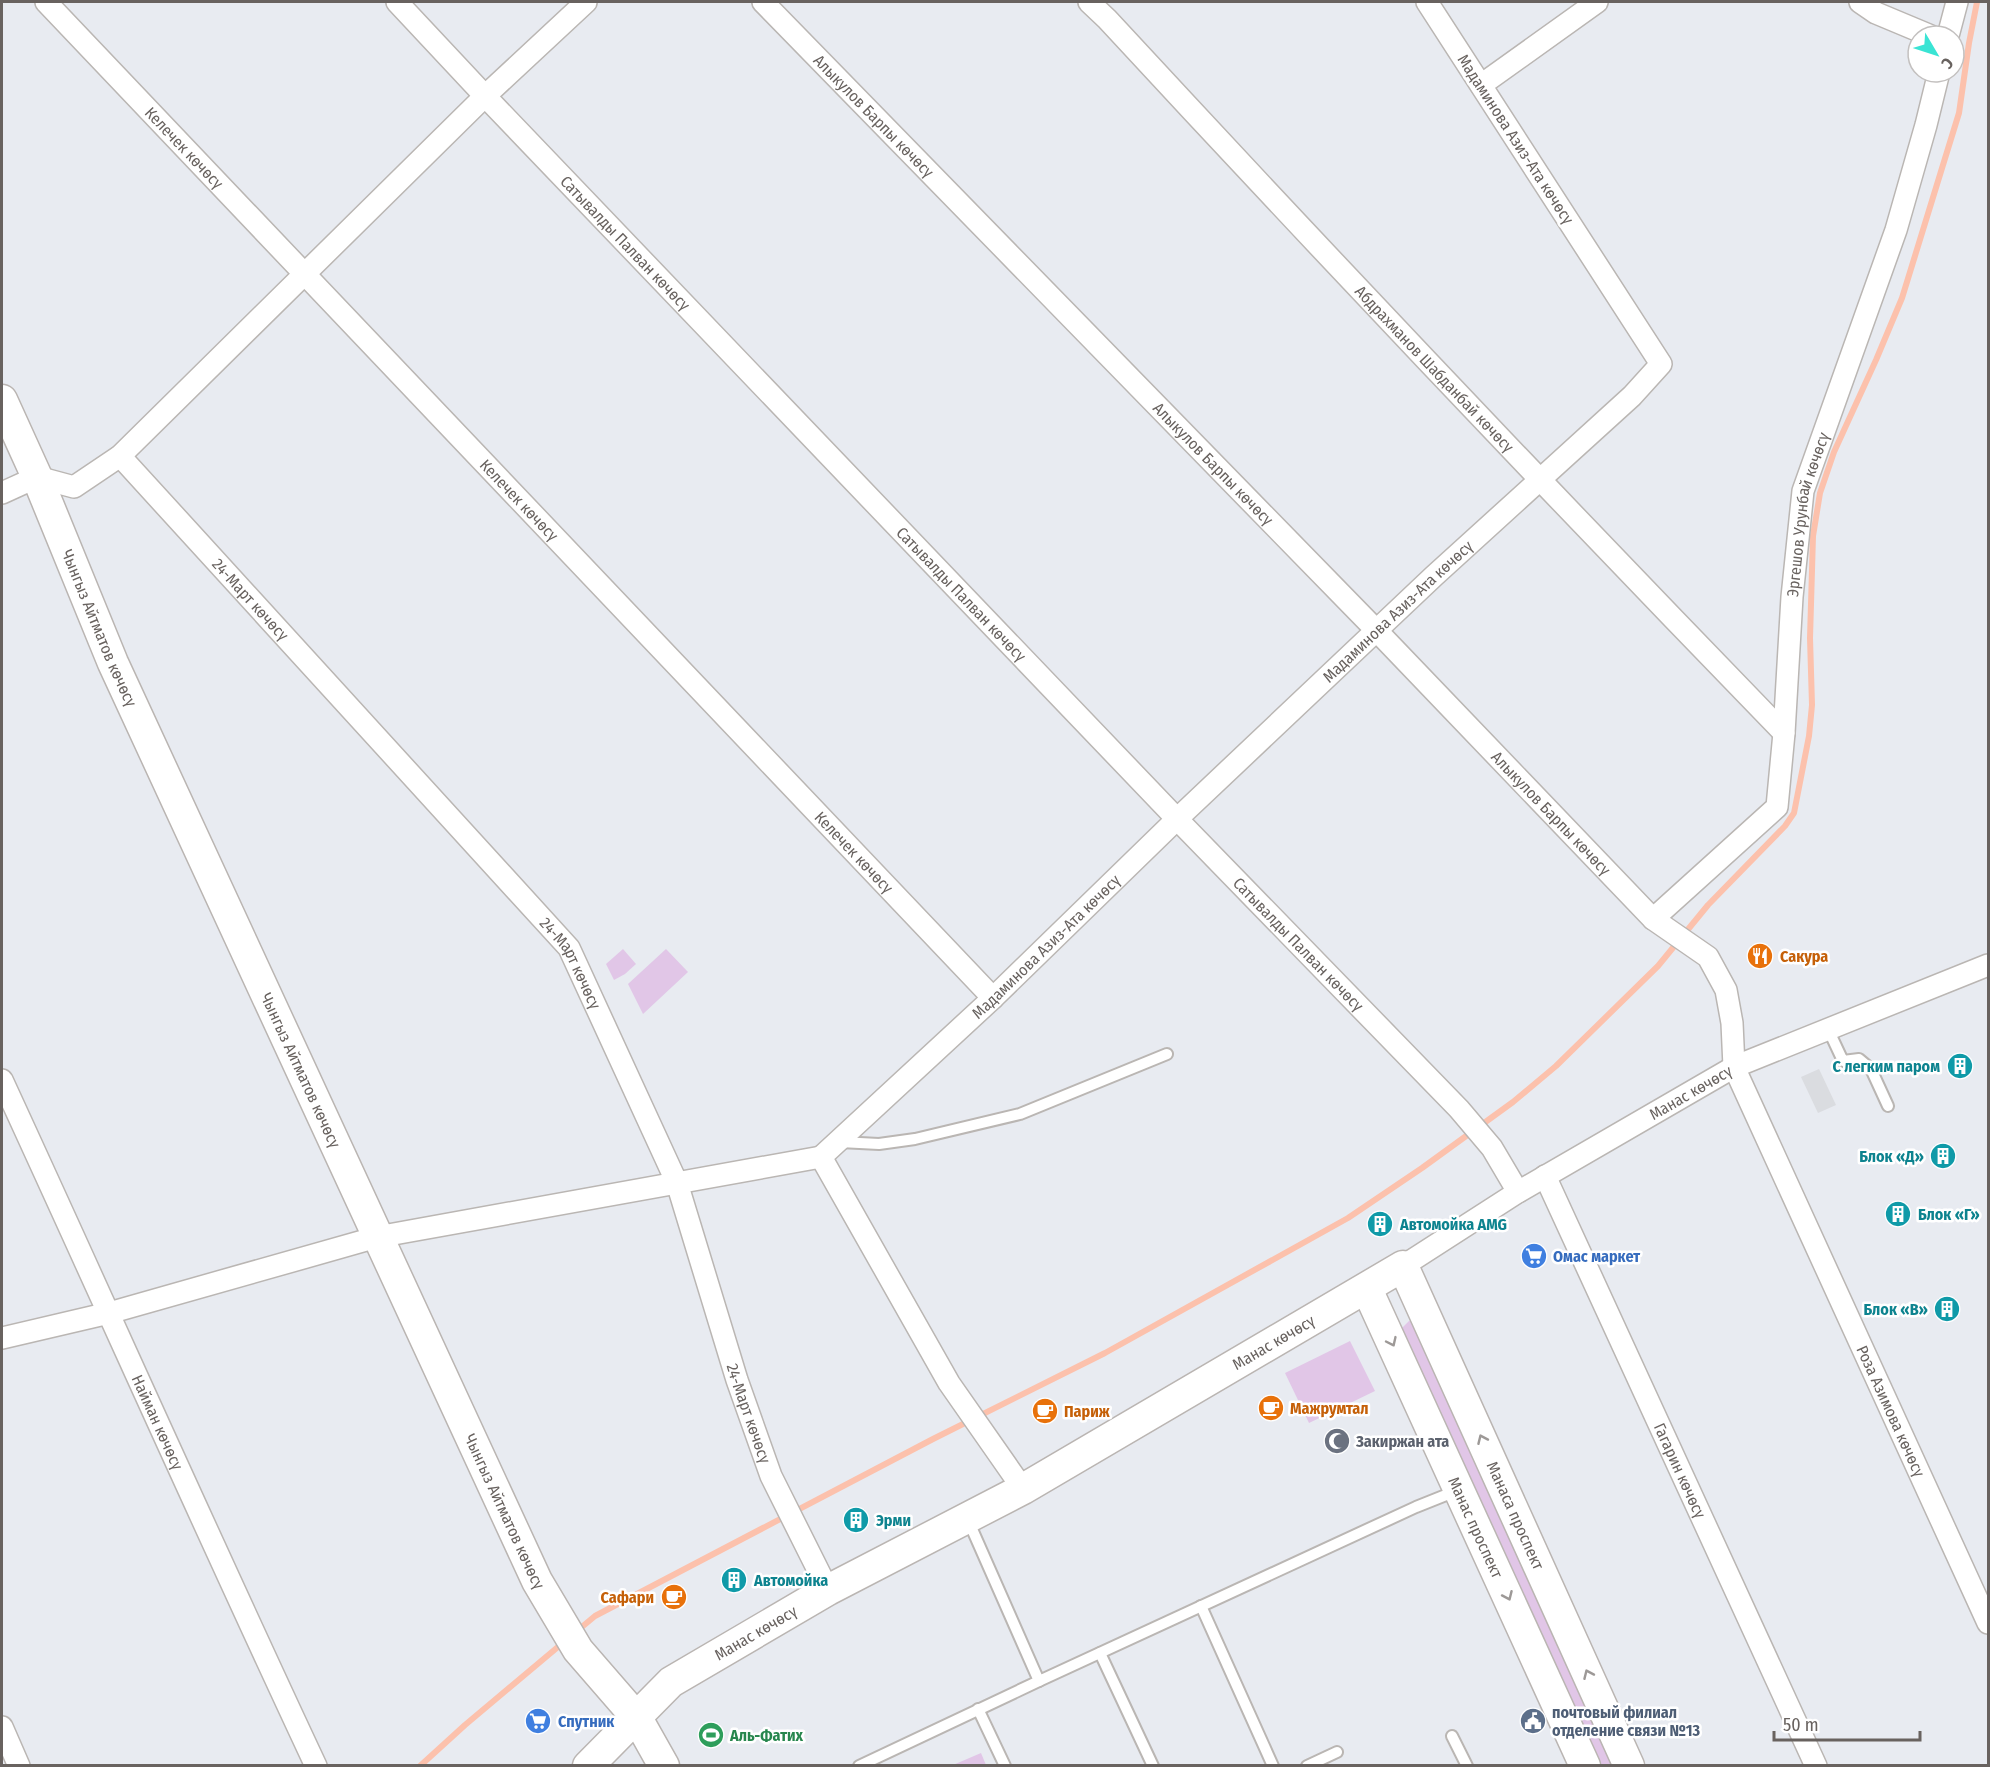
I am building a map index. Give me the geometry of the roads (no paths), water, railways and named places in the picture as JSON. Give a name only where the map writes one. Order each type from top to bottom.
[{"type":"main road","name":"Чынгыз Айтматов көчөсү","points":[[2,400],[113,663],[537,1581],[578,1650],[637,1718],[664,1766]]},
{"type":"main road","name":"Манас көчөсү","points":[[588,1766],[671,1682],[828,1590],[1023,1490],[1403,1266]]},
{"type":"main road","name":"Манаса проспект","points":[[1403,1266],[1629,1766]]},
{"type":"main road","name":"Манас проспект","points":[[1367,1289],[1585,1766]]},
{"type":"street","name":"Келечек көчөсү","points":[[46,2],[993,998]]},
{"type":"street","name":"Сатывалды Палван көчөсү","points":[[397,2],[1177,819],[1459,1110],[1492,1148],[1518,1192]]},
{"type":"street","points":[[2,493],[36,477],[74,487],[120,456],[486,96],[586,2]]},
{"type":"street","name":"Алыкулов Барпы көчөсү","points":[[763,2],[1659,922],[1708,957],[1726,990],[1732,1023],[1734,1067]]},
{"type":"street","name":"Абдрахманов Шабданбай көчөсү","points":[[1089,2],[1104,10],[1319,248],[1538,480],[1784,733]]},
{"type":"street","name":"Мадаминова Азиз-Ата көчөсү","points":[[821,1157],[993,998],[1177,819],[1377,631],[1538,480],[1632,396],[1661,364],[1427,2]]},
{"type":"street","points":[[1481,85],[1598,2]]},
{"type":"street","points":[[1860,2],[1876,13],[1906,26]]},
{"type":"street","points":[[1951,24],[1957,2]]},
{"type":"street","name":"Эргешов Урунбай көчөсү","points":[[1659,922],[1777,807],[1792,597],[1803,491],[1896,230],[1936,84]]},
{"type":"street","name":"24-Март көчөсү","points":[[120,456],[570,948],[677,1183],[737,1380],[771,1476],[828,1590]]},
{"type":"street","name":"Манас көчөсү","points":[[1403,1266],[1518,1192],[1734,1067],[1989,965]]},
{"type":"street","name":"Роза Азимова көчөсү","points":[[1734,1067],[1983,1596],[1989,1623]]},
{"type":"street","name":"Найман көчөсү","points":[[2,1080],[220,1562],[316,1766]]},
{"type":"street","points":[[2,1338],[109,1313],[377,1237],[821,1157],[949,1383],[1023,1490]]},
{"type":"street","name":"Гагарин көчөсү","points":[[1545,1176],[1816,1766]]},
{"type":"street","points":[[2,1727],[19,1766]]},
{"type":"lane","points":[[1828,1029],[1843,1061],[1859,1059],[1871,1070],[1888,1106]]},
{"type":"lane","points":[[837,1142],[879,1144],[915,1139],[1020,1114],[1167,1054]]},
{"type":"lane","points":[[859,1766],[1416,1507],[1460,1490]]},
{"type":"lane","points":[[968,1520],[1038,1681]]},
{"type":"lane","points":[[1201,1606],[1273,1766]]},
{"type":"lane","points":[[1100,1653],[1153,1766]]},
{"type":"lane","points":[[978,1709],[1005,1766]]},
{"type":"lane","points":[[1452,1736],[1467,1766]]},
{"type":"lane","points":[[1307,1766],[1337,1752]]},
{"type":"waterway","points":[[577,1631],[595,1616],[933,1439],[1105,1353],[1348,1218],[1513,1102],[1556,1066],[1658,966],[1708,905],[1785,826],[1794,813],[1809,736],[1812,705],[1810,638],[1813,536],[1820,493],[1834,452],[1902,298],[1959,113],[1977,2]]},
{"type":"waterway","points":[[420,1766],[565,1641]]},
{"type":"place","name":"Сакура","points":[[1760,956]]},
{"type":"place","name":"С легким паром","points":[[1960,1066]]},
{"type":"place","name":"Блок «Д»","points":[[1943,1156]]},
{"type":"place","name":"Блок «Г»","points":[[1898,1214]]},
{"type":"place","name":"Автомойка AMG","points":[[1380,1224]]},
{"type":"place","name":"Омас маркет","points":[[1534,1256]]},
{"type":"place","name":"Блок «В»","points":[[1947,1309]]},
{"type":"place","name":"Мажрумтал","points":[[1271,1408]]},
{"type":"place","name":"Париж","points":[[1045,1411]]},
{"type":"place","name":"Закиржан ата","points":[[1337,1441]]},
{"type":"place","name":"Эрми","points":[[856,1520]]},
{"type":"place","name":"Автомойка","points":[[734,1580]]},
{"type":"place","name":"Сафари","points":[[674,1597]]},
{"type":"place","name":"Спутник","points":[[538,1721]]},
{"type":"place","name":"почтовый филиал отделение связи №13","points":[[1533,1721]]},
{"type":"place","name":"Аль-Фатих","points":[[711,1735]]}]
